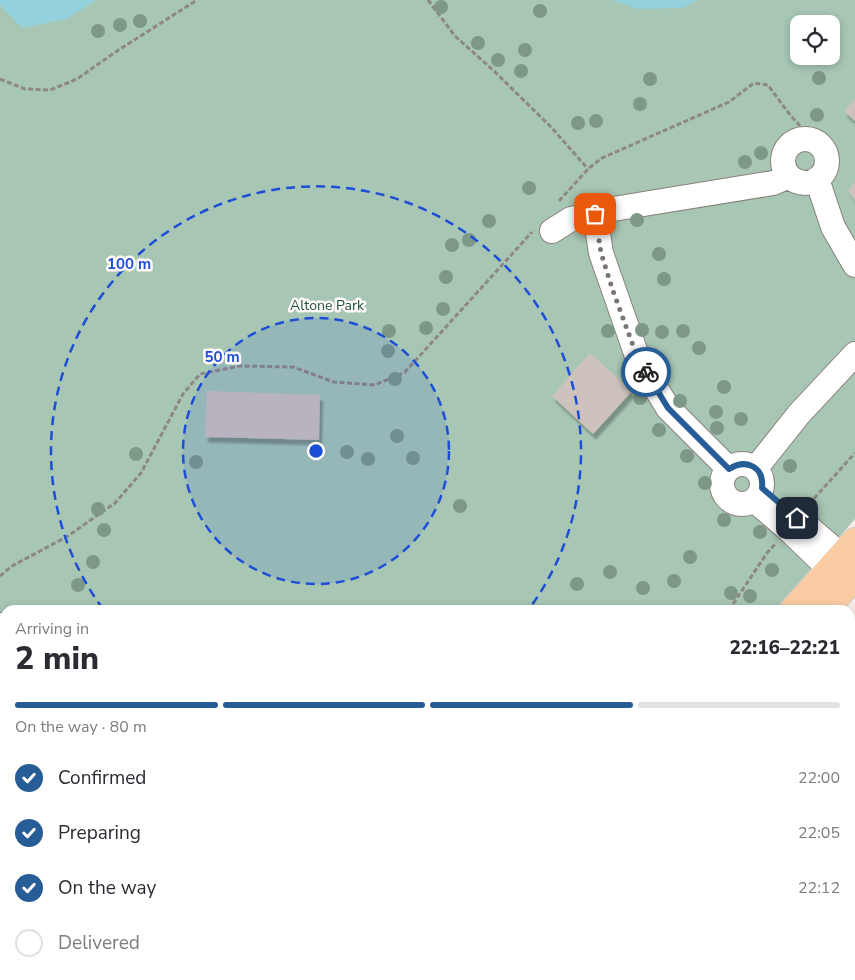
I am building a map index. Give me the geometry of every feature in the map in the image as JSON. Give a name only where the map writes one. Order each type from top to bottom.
[{"type":"main road","points":[[800,605],[847,565]]},
{"type":"main road","points":[[827,605],[847,565]]},
{"type":"street","points":[[801,139],[813,140],[820,144],[824,150],[827,159],[826,167],[817,179],[802,182],[789,176],[783,162],[784,154],[794,142],[801,139]]},
{"type":"street","points":[[544,229],[571,219],[607,210],[773,183],[789,176]]},
{"type":"street","points":[[817,179],[833,227],[855,265]]},
{"type":"street","points":[[595,214],[601,253],[638,359],[668,408],[729,469]]},
{"type":"street","points":[[847,565],[788,529],[757,486],[749,465],[742,464],[729,469],[724,475],[722,482],[723,490],[732,501],[747,503],[757,486],[800,414],[855,354]]},
{"type":"path","points":[[0,78],[25,89],[50,90],[78,79],[117,51],[197,0]]},
{"type":"path","points":[[428,0],[455,36],[551,127],[588,170]]},
{"type":"path","points":[[555,206],[588,170],[602,158],[729,102],[754,82],[768,85],[790,115],[813,140]]},
{"type":"path","points":[[0,576],[12,566],[68,536],[115,503],[141,473],[183,394],[200,374],[240,366],[293,367],[334,382],[374,385],[405,372],[544,229]]},
{"type":"green space","name":"Altone Park","points":[[0,0],[855,0],[855,519],[779,605],[0,605]]},
{"type":"water","points":[[0,0],[96,0],[67,19],[22,28],[0,5]]},
{"type":"water","points":[[612,0],[698,0],[682,8],[638,9]]},
{"type":"building","points":[[855,99],[855,121],[844,111]]},
{"type":"building","points":[[855,182],[855,201],[848,190]]},
{"type":"building","points":[[590,353],[632,391],[593,434],[552,396]]},
{"type":"building","points":[[207,391],[320,395],[319,440],[205,437]]},
{"type":"way so far","points":[[595,214],[601,253],[613,291],[638,359],[646,372]]},
{"type":"route","points":[[646,372],[668,408],[729,469],[735,465],[742,464],[756,468],[760,474],[762,488],[797,518]]}]
